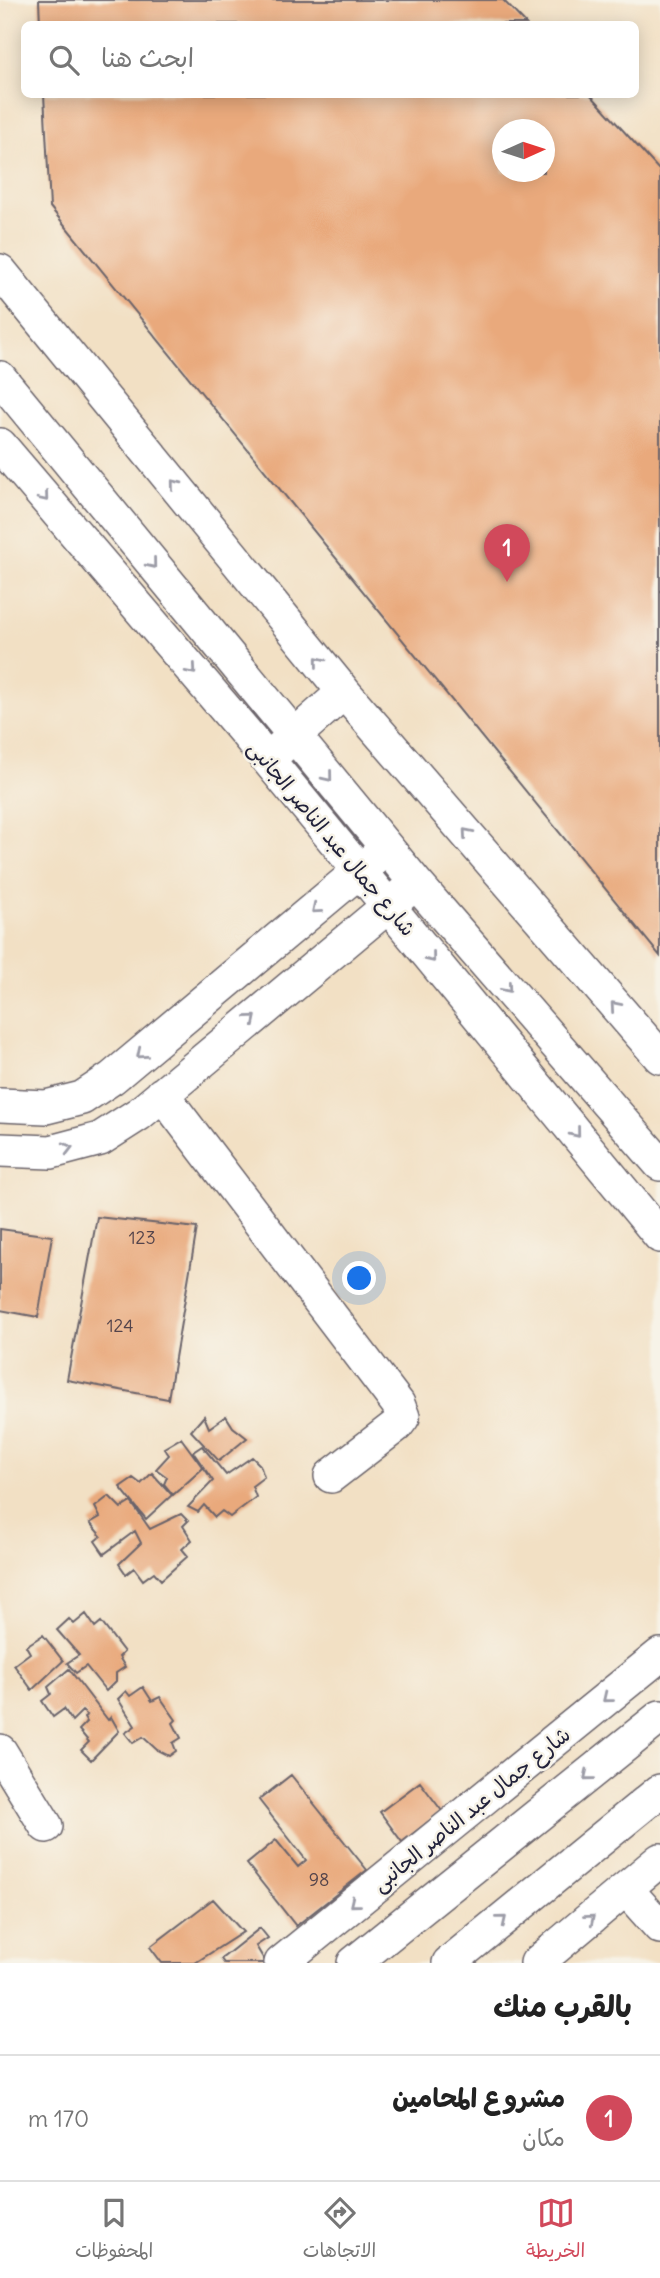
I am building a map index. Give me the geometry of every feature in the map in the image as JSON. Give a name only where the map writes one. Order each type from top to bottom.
[{"type":"street","points":[[0,271],[344,692],[660,1057]]},
{"type":"street","points":[[0,378],[386,848],[660,1164]]},
{"type":"street","name":"شارع جمال عبد الناصر الجانبى","points":[[5,461],[267,759],[660,1236]]},
{"type":"street","points":[[267,759],[344,692]]},
{"type":"street","points":[[0,1105],[46,1107],[82,1098],[112,1078],[386,848]]},
{"type":"street","points":[[0,1150],[51,1152],[100,1139],[139,1114],[415,882]]},
{"type":"street","points":[[162,1094],[398,1404],[403,1417],[397,1425],[331,1476]]},
{"type":"street","name":"شارع جمال عبد الناصر الجانبى","points":[[281,1963],[660,1655]]},
{"type":"street","points":[[354,1963],[660,1717]]},
{"type":"street","points":[[0,1751],[46,1826]]},
{"type":"street","points":[[449,1963],[660,1791]]},
{"type":"street","points":[[537,1963],[660,1860]]},
{"type":"street","points":[[626,1889],[660,1927]]},
{"type":"building","points":[[39,0],[503,0],[523,21],[40,21]]},
{"type":"building","points":[[44,98],[594,98],[660,171],[660,956],[50,207]]},
{"type":"building","points":[[97,1217],[197,1228],[168,1399],[67,1380]]},
{"type":"building","points":[[0,1229],[52,1236],[38,1317],[0,1310]]},
{"type":"building","points":[[204,1416],[209,1428],[226,1416],[233,1427],[247,1438],[219,1461],[191,1431]]},
{"type":"building","points":[[181,1438],[203,1468],[173,1495],[164,1484],[167,1477],[156,1469],[169,1455],[164,1448]]},
{"type":"building","points":[[202,1446],[226,1475],[252,1457],[260,1465],[264,1477],[252,1486],[256,1497],[230,1517],[222,1511],[215,1517],[204,1505],[198,1512],[188,1507],[213,1481],[193,1452]]},
{"type":"building","points":[[152,1473],[172,1495],[146,1519],[120,1487],[133,1478],[141,1484]]},
{"type":"building","points":[[109,1496],[121,1508],[131,1502],[150,1529],[181,1514],[188,1521],[183,1526],[192,1540],[182,1549],[188,1556],[161,1580],[154,1572],[143,1580],[134,1568],[126,1574],[119,1564],[141,1543],[135,1531],[104,1554],[95,1541],[101,1536],[90,1523],[100,1517],[95,1507]]},
{"type":"building","points":[[86,1614],[95,1627],[101,1622],[124,1652],[119,1657],[125,1667],[116,1673],[116,1681],[106,1691],[86,1666],[76,1673],[67,1663],[79,1655],[57,1630],[69,1619],[74,1624]]},
{"type":"building","points":[[43,1635],[63,1661],[32,1690],[14,1665],[30,1653],[26,1646]]},
{"type":"building","points":[[69,1669],[108,1720],[111,1717],[119,1731],[91,1760],[81,1750],[89,1742],[79,1730],[87,1722],[84,1717],[87,1715],[82,1711],[72,1721],[64,1709],[53,1717],[42,1701],[51,1694],[48,1687]]},
{"type":"building","points":[[143,1687],[152,1701],[160,1697],[176,1720],[173,1723],[181,1738],[173,1743],[176,1751],[169,1756],[157,1750],[143,1737],[133,1743],[125,1733],[135,1726],[118,1699],[126,1691],[130,1696]]},
{"type":"building","points":[[291,1775],[367,1870],[296,1926],[247,1864],[276,1840],[298,1867],[306,1860],[259,1800]]},
{"type":"building","points":[[420,1782],[442,1811],[402,1842],[380,1812]]},
{"type":"building","points":[[213,1899],[243,1932],[195,1963],[162,1963],[150,1947]]},
{"type":"building","points":[[260,1928],[268,1938],[256,1946],[266,1963],[224,1963],[221,1959]]},
{"type":"place","name":"مشروع المحامين","points":[[507,582]]}]
